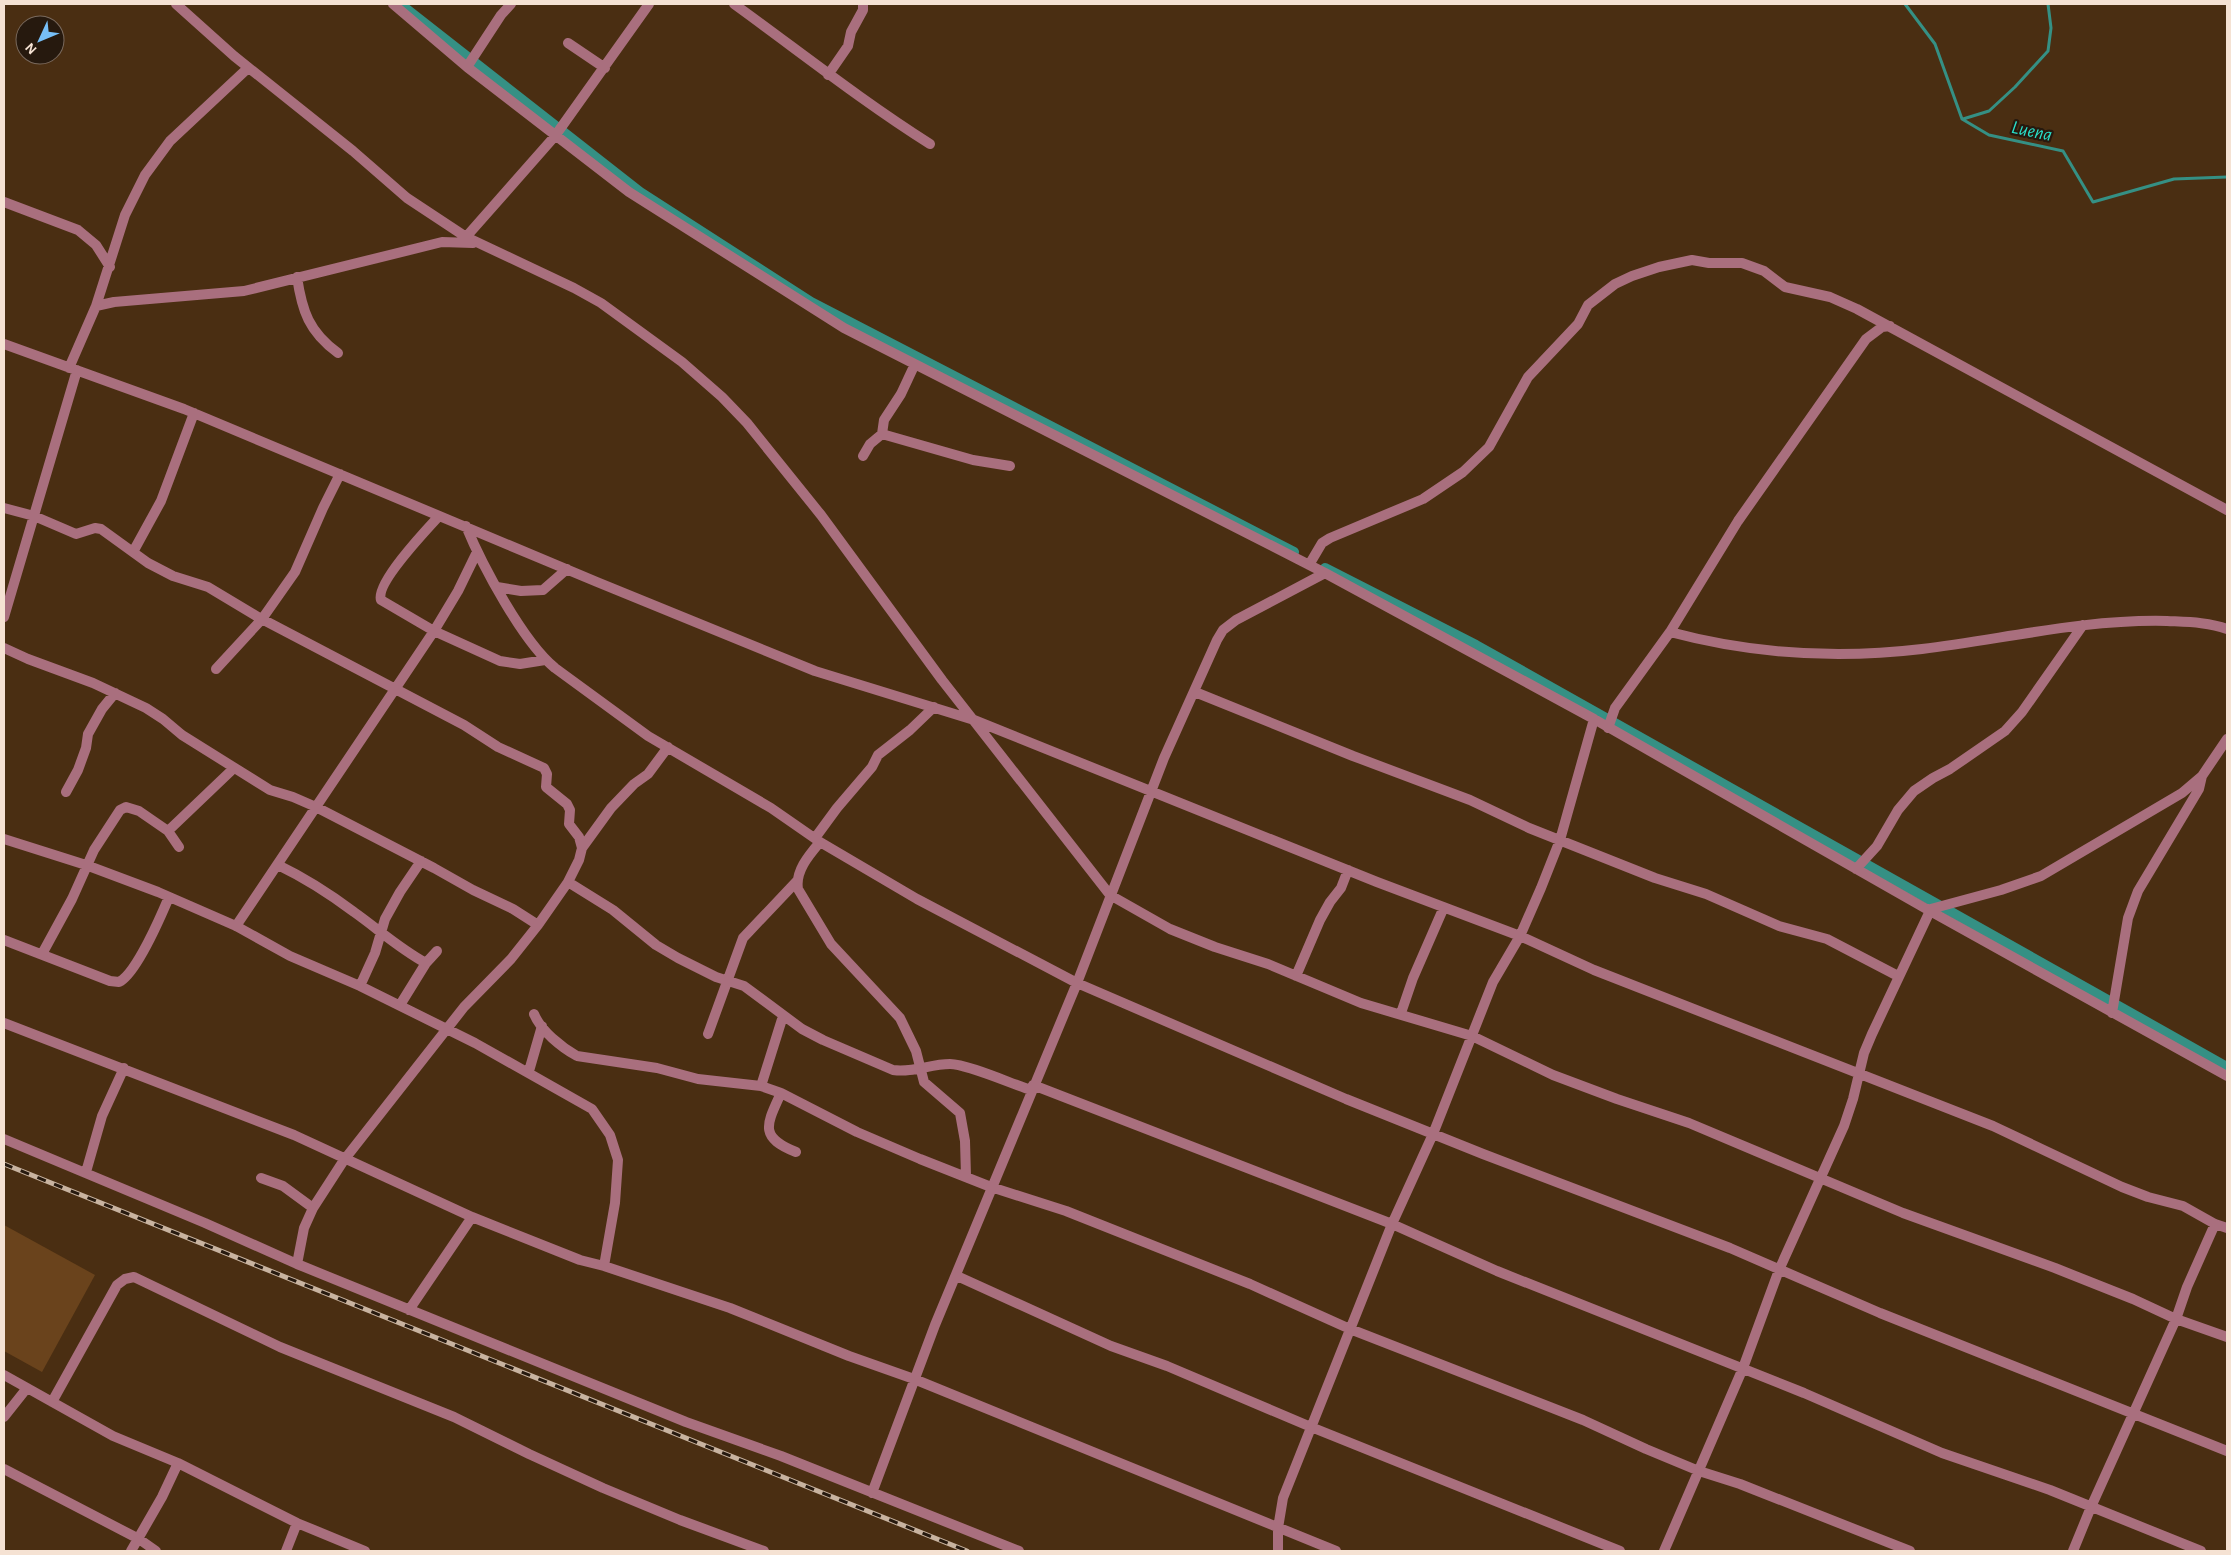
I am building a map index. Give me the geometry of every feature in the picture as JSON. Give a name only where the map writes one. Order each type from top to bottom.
[{"type":"street","points":[[176,4],[248,68],[352,151],[407,198],[476,243],[574,288],[601,303],[682,362],[722,397],[747,423],[821,515],[974,720],[1110,895],[1170,929],[1296,976],[1361,1003],[1401,1013],[1472,1036],[1553,1075],[1617,1100],[1689,1123],[1903,1213],[2098,1285],[2176,1319],[2227,1337]]},
{"type":"street","points":[[393,4],[467,67],[629,192],[844,328],[1325,573],[1594,719],[1928,910],[2227,1076]]},
{"type":"street","points":[[467,67],[501,15],[511,4]]},
{"type":"street","points":[[466,237],[555,136],[649,4]]},
{"type":"street","points":[[734,4],[885,116],[930,144]]},
{"type":"street","points":[[828,75],[848,46],[851,32],[863,10],[863,4]]},
{"type":"street","points":[[568,43],[605,68]]},
{"type":"street","points":[[4,617],[34,516],[73,369],[110,267],[125,215],[145,175],[170,141],[248,68]]},
{"type":"street","points":[[4,202],[78,230],[96,245],[110,267]]},
{"type":"street","points":[[96,306],[114,302],[244,291],[442,242],[476,243]]},
{"type":"street","points":[[1309,565],[1322,543],[1330,538],[1423,499],[1463,472],[1489,447],[1528,377],[1578,324],[1588,305],[1615,284],[1632,276],[1683,261],[1742,263],[1764,271],[1785,287],[1830,297],[1890,326],[2227,510]]},
{"type":"street","points":[[297,277],[301,303],[306,318],[322,339],[338,353]]},
{"type":"street","points":[[1608,728],[1615,708],[1670,632],[1738,521],[1866,339],[1882,327],[1890,326]]},
{"type":"street","points":[[4,344],[194,413],[815,671],[974,720],[1348,870],[1520,936],[1594,970],[1993,1126],[2122,1187],[2148,1197],[2183,1206],[2215,1224],[2227,1228]]},
{"type":"street","points":[[863,456],[870,444],[882,434],[884,420],[901,394],[915,364]]},
{"type":"street","points":[[133,552],[173,472],[194,413]]},
{"type":"street","points":[[882,434],[973,460],[1010,466]]},
{"type":"street","points":[[216,669],[262,619],[295,572],[340,474]]},
{"type":"street","points":[[4,508],[34,516],[76,534],[95,528],[101,529],[148,564],[173,576],[208,587],[262,619],[464,725],[498,747],[544,768],[547,774],[545,784],[567,804],[570,810],[569,824],[579,837],[582,848]]},
{"type":"street","points":[[439,516],[408,551],[383,586],[379,596],[385,603],[434,631],[500,661],[520,664],[545,660]]},
{"type":"street","points":[[466,526],[477,552],[512,613],[545,660],[641,731],[771,808],[817,840],[917,899],[1077,983],[1346,1099],[1648,1215],[1730,1248],[1880,1313],[2227,1450]]},
{"type":"street","points":[[236,926],[447,611],[477,552]]},
{"type":"street","points":[[497,587],[520,591],[543,590],[567,569]]},
{"type":"street","points":[[872,1493],[914,1379],[957,1276],[991,1186],[1077,983],[1164,758],[1223,630],[1236,620],[1325,573]]},
{"type":"street","points":[[1670,632],[1712,643],[1746,648],[1792,652],[1889,652],[2083,625],[2142,620],[2188,622],[2227,629]]},
{"type":"street","points":[[1856,869],[1877,846],[1898,810],[1914,791],[2005,731],[2022,712],[2083,625]]},
{"type":"street","points":[[4,648],[115,693],[158,715],[182,735],[270,790],[294,796],[316,807],[473,890],[513,909],[538,926]]},
{"type":"street","points":[[1194,692],[1353,756],[1470,800],[1560,840],[1656,878],[1706,894],[1779,926],[1828,939],[1898,976]]},
{"type":"street","points":[[66,792],[78,770],[92,725],[115,693]]},
{"type":"street","points":[[708,1034],[743,938],[797,881],[807,858],[837,808],[872,767],[878,755],[910,730],[934,707]]},
{"type":"street","points":[[1278,1551],[1278,1528],[1283,1498],[1392,1224],[1433,1134],[1493,982],[1520,936],[1560,840],[1594,719]]},
{"type":"street","points":[[1928,910],[2001,890],[2041,876],[2156,809],[2202,776],[2227,739]]},
{"type":"street","points":[[297,1264],[304,1228],[313,1208],[344,1160],[464,1007],[511,959],[538,926],[568,882],[579,860],[582,848],[611,808],[634,784],[648,774],[668,748]]},
{"type":"street","points":[[168,831],[234,768]]},
{"type":"street","points":[[2112,1013],[2128,918],[2138,891],[2199,789],[2202,776]]},
{"type":"street","points":[[42,954],[72,899],[86,865],[120,810],[126,807],[139,811],[168,831],[179,847]]},
{"type":"street","points":[[4,839],[86,865],[169,897],[236,926],[290,956],[360,986],[447,1029],[592,1108],[610,1135],[617,1151],[618,1173],[604,1266]]},
{"type":"street","points":[[360,986],[375,953],[381,932],[400,892],[421,861]]},
{"type":"street","points":[[278,865],[302,877],[426,963]]},
{"type":"street","points":[[1296,976],[1320,920],[1330,902],[1341,888],[1348,870]]},
{"type":"street","points":[[797,881],[798,889],[806,904],[831,944],[900,1018],[916,1050],[924,1082],[960,1114],[966,1151],[966,1176]]},
{"type":"street","points":[[568,882],[613,910],[656,945],[697,968],[744,986],[784,1016],[823,1040],[882,1067],[903,1072],[934,1065],[956,1064],[1032,1088],[1392,1224],[1497,1271],[1743,1368],[1942,1453],[2050,1490],[2201,1551]]},
{"type":"street","points":[[4,940],[110,981],[119,982],[129,974],[155,928],[169,897]]},
{"type":"street","points":[[1401,1013],[1412,978],[1444,907]]},
{"type":"street","points":[[1664,1551],[1743,1368],[1779,1270],[1821,1180],[1847,1117],[1864,1053],[1928,910]]},
{"type":"street","points":[[400,1005],[426,963],[438,951]]},
{"type":"street","points":[[534,1014],[537,1022],[567,1050],[577,1056],[657,1068],[698,1079],[761,1086],[781,1093],[857,1132],[991,1186],[1066,1211],[1250,1284],[1350,1329],[1583,1420],[1646,1450],[1699,1471],[1740,1484],[1910,1551]]},
{"type":"street","points":[[761,1086],[784,1016]]},
{"type":"street","points":[[4,1023],[294,1135],[344,1160],[472,1217],[580,1260],[604,1266],[730,1308],[850,1356],[914,1379],[1336,1551]]},
{"type":"street","points":[[529,1072],[542,1026]]},
{"type":"street","points":[[86,1172],[102,1116],[124,1068]]},
{"type":"street","points":[[781,1093],[768,1122],[768,1130],[779,1144],[796,1152]]},
{"type":"street","points":[[4,1140],[86,1172],[297,1264],[409,1310],[686,1422],[781,1456],[1019,1551]]},
{"type":"street","points":[[261,1178],[283,1186],[313,1208]]},
{"type":"street","points":[[409,1310],[472,1217]]},
{"type":"street","points":[[2073,1551],[2176,1319],[2187,1287],[2215,1224]]},
{"type":"street","points":[[957,1276],[1111,1346],[1167,1366],[1311,1427],[1620,1551]]},
{"type":"street","points":[[52,1402],[117,1286],[125,1279],[134,1277],[280,1347],[454,1417],[603,1488],[680,1520],[764,1551]]},
{"type":"street","points":[[4,1374],[113,1436],[178,1464],[297,1522],[365,1551]]},
{"type":"street","points":[[4,1417],[27,1388]]},
{"type":"street","points":[[131,1551],[178,1464]]},
{"type":"street","points":[[4,1469],[139,1539],[156,1551]]},
{"type":"street","points":[[286,1551],[297,1522]]},
{"type":"shaded area","points":[[4,1225],[95,1275],[42,1372],[4,1351]]},
{"type":"waterway","points":[[400,4],[640,192],[811,302],[1294,552]]},
{"type":"waterway","name":"Luena","points":[[1905,4],[1935,44],[1962,119],[1989,135],[2063,151],[2093,202],[2174,179],[2227,177]]},
{"type":"waterway","points":[[1963,119],[1989,111],[2015,87],[2048,51],[2051,28],[2048,4]]},
{"type":"waterway","points":[[1325,568],[1476,645],[2227,1067]]},
{"type":"railway","points":[[4,1164],[967,1551]]}]
